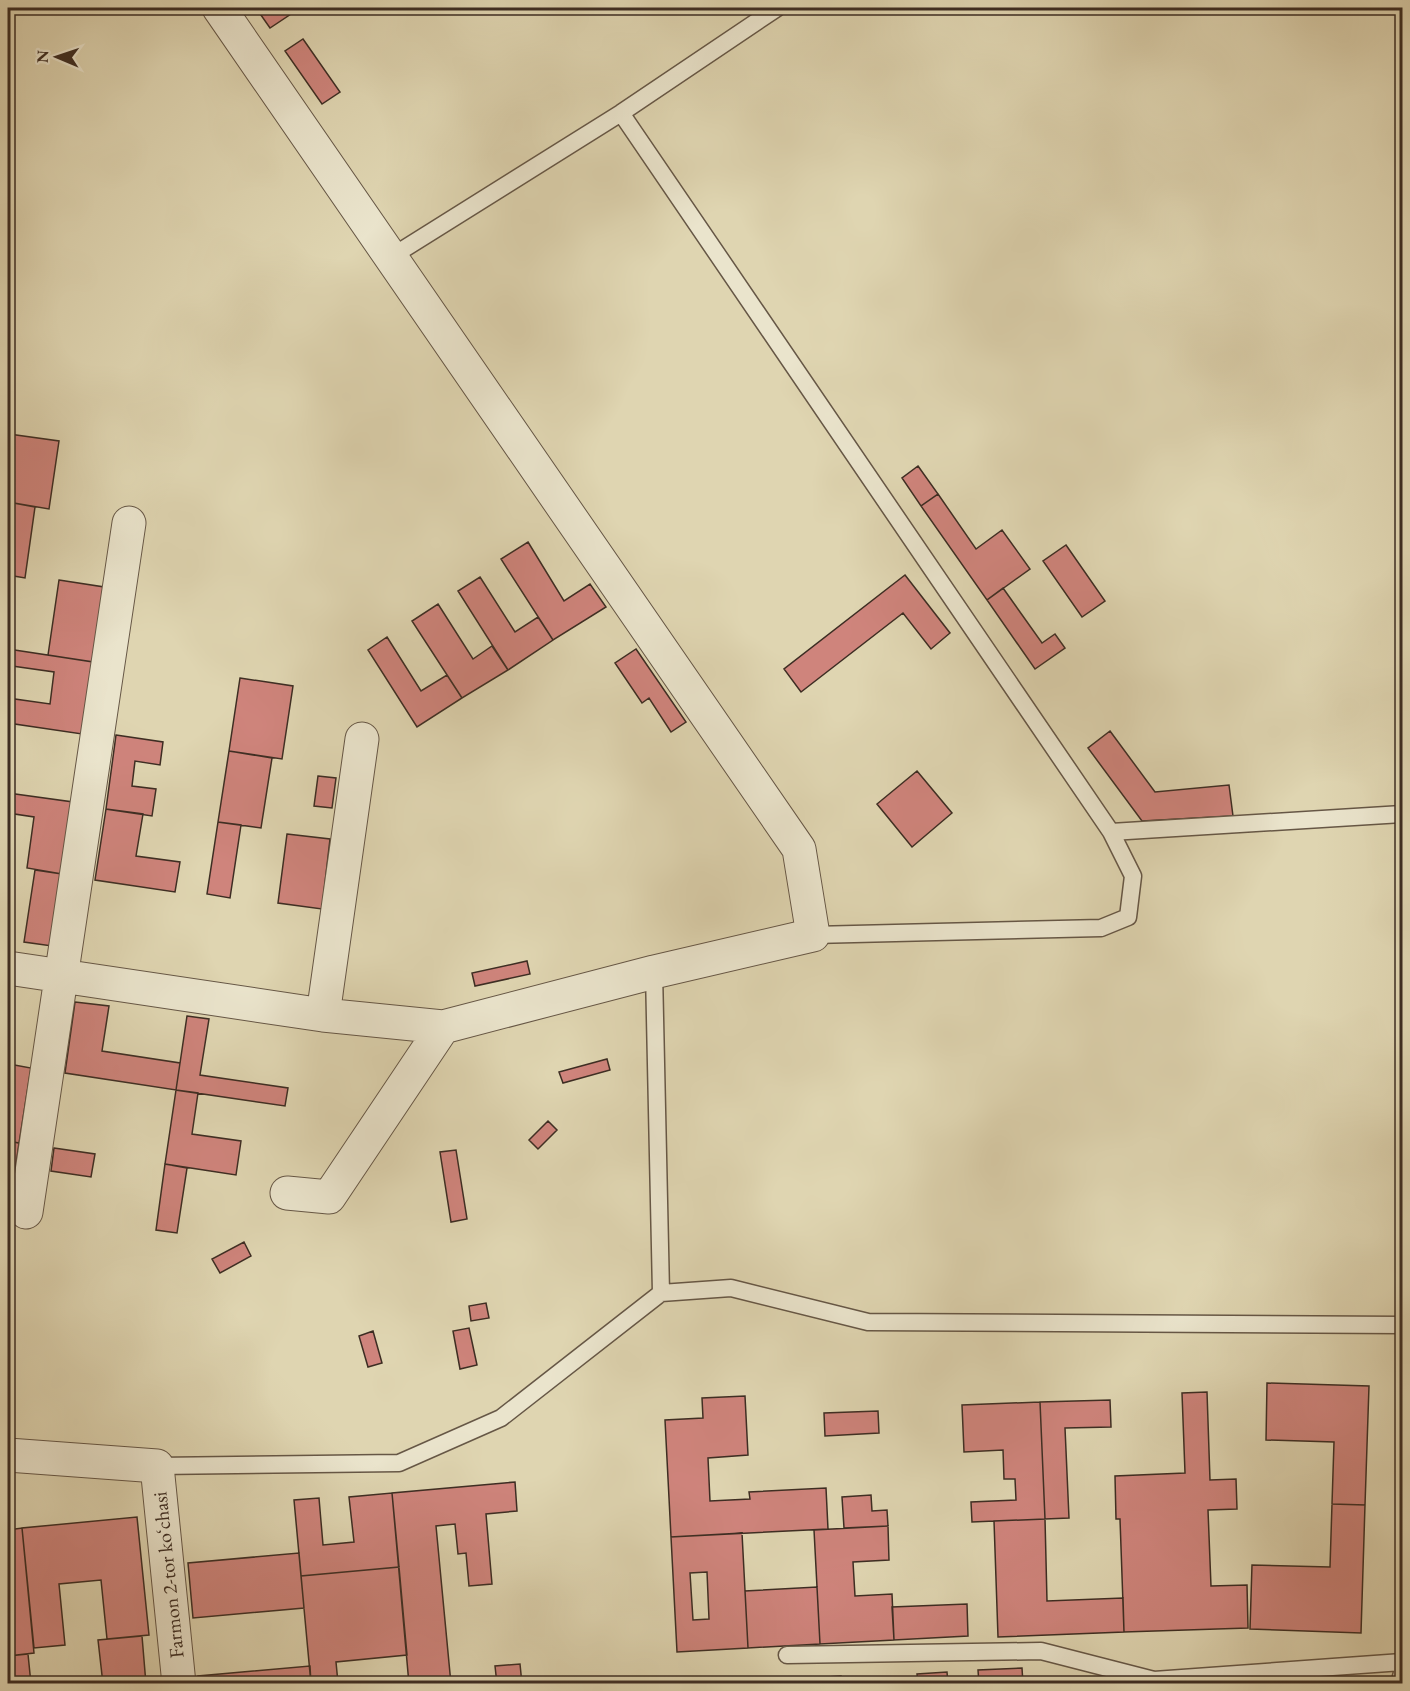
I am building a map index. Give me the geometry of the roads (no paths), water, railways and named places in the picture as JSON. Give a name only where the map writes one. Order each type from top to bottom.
[{"type":"street","points":[[8,968],[323,1015],[443,1026],[654,972],[813,935],[799,849],[219,8]]},
{"type":"street","points":[[26,1212],[129,523]]},
{"type":"street","points":[[323,1015],[362,739]]},
{"type":"street","points":[[287,1193],[329,1197],[443,1026]]},
{"type":"street","points":[[8,1455],[157,1466]]},
{"type":"street","name":"Farmon 2-tor koʻchasi","points":[[157,1466],[179,1683]]},
{"type":"lane","points":[[391,257],[621,113],[777,8]]},
{"type":"lane","points":[[621,113],[1111,832],[1133,876],[1128,917],[1101,928],[813,935]]},
{"type":"lane","points":[[1111,832],[1402,814]]},
{"type":"lane","points":[[654,972],[661,1293]]},
{"type":"lane","points":[[157,1466],[399,1463],[501,1418],[661,1293],[731,1288],[868,1322],[1402,1325]]},
{"type":"lane","points":[[787,1655],[1041,1651],[1154,1680],[1402,1662]]},
{"type":"lane","points":[[1399,1683],[1402,1673]]}]
